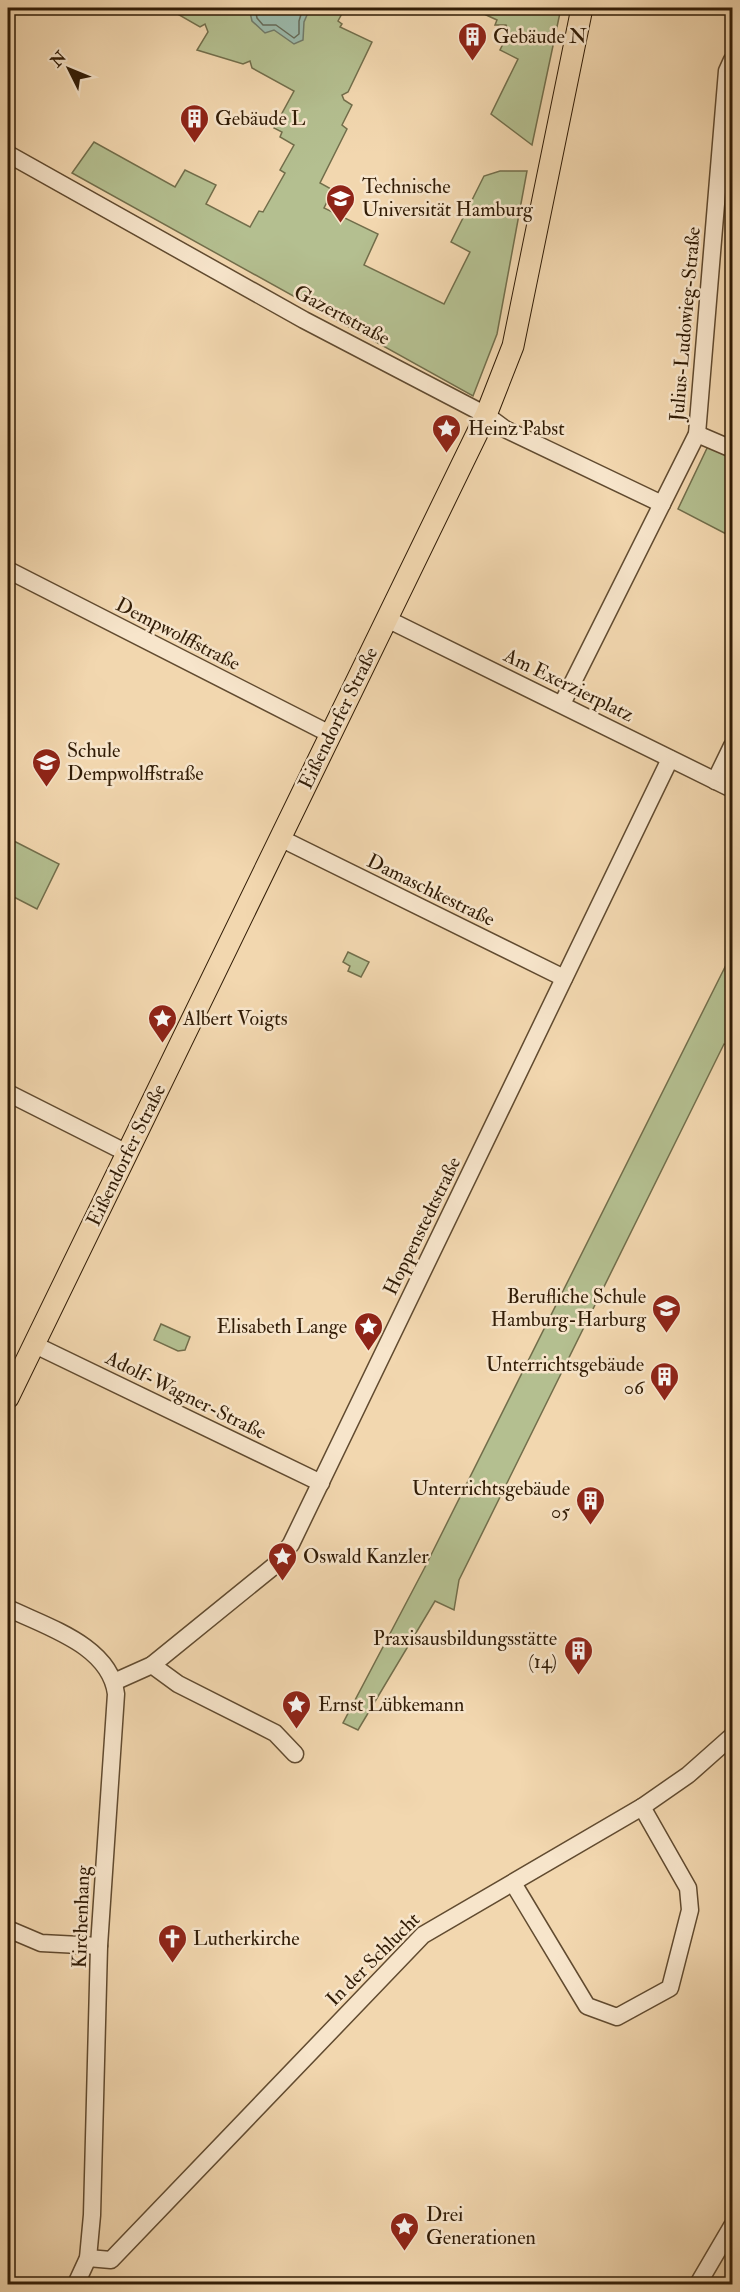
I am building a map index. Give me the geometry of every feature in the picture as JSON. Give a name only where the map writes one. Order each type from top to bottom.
[{"type":"main road","name":"Eißendorfer Straße","points":[[8,1398],[486,415],[513,346],[582,8]]},
{"type":"street","name":"Julius-Ludowieg-Straße","points":[[562,704],[697,435],[727,71],[732,60]]},
{"type":"street","name":"Gazertstraße","points":[[8,154],[304,320],[486,415],[505,429],[662,504]]},
{"type":"street","points":[[697,435],[732,449]]},
{"type":"street","name":"Dempwolffstraße","points":[[8,570],[330,734]]},
{"type":"street","name":"Am Exerzierplatz","points":[[387,618],[732,789]]},
{"type":"street","points":[[715,781],[732,746]]},
{"type":"street","name":"Hoppenstedtstraße","points":[[114,1682],[152,1665],[274,1566],[291,1544],[670,759]]},
{"type":"street","name":"Damaschkestraße","points":[[280,838],[564,978]]},
{"type":"street","points":[[8,1093],[127,1152]]},
{"type":"street","name":"Adolf-Wagner-Straße","points":[[33,1344],[321,1483]]},
{"type":"street","points":[[8,1608],[77,1642],[100,1661],[114,1682]]},
{"type":"street","points":[[152,1665],[178,1684],[275,1733],[295,1754]]},
{"type":"street","name":"Kirchenhang","points":[[76,2284],[88,2258],[99,1946],[115,1707],[114,1682]]},
{"type":"street","name":"In der Schlucht","points":[[88,2258],[111,2260],[409,1949],[433,1928],[642,1807],[688,1775],[732,1736]]},
{"type":"street","points":[[513,1883],[587,2006],[617,2018],[670,1988],[690,1910],[688,1888],[642,1807]]},
{"type":"street","points":[[8,1929],[41,1943],[99,1946]]},
{"type":"street","points":[[698,2284],[732,2226]]},
{"type":"green space","points":[[167,8],[345,8],[338,21],[342,24],[340,27],[372,42],[348,92],[342,95],[344,100],[352,105],[342,125],[347,129],[320,183],[333,190],[324,208],[378,234],[364,265],[444,304],[470,252],[451,242],[484,176],[500,171],[527,171],[497,334],[473,396],[72,173],[94,142],[175,187],[185,170],[216,185],[206,204],[250,227],[259,211],[263,212],[285,173],[280,170],[294,145],[280,137],[282,132],[274,128],[294,91],[252,68],[250,61],[243,64],[197,50],[208,32],[205,24],[200,27]]},
{"type":"green space","points":[[471,8],[561,8],[532,145],[491,114],[518,59],[500,50],[509,32],[506,25],[495,25],[497,20]]},
{"type":"green space","points":[[709,444],[732,456],[732,537],[678,509]]},
{"type":"green space","points":[[8,838],[59,864],[37,909],[8,894]]},
{"type":"green space","points":[[732,948],[732,1046],[724,1044],[459,1580],[454,1610],[435,1601],[358,1730],[343,1723],[424,1569],[731,955]]},
{"type":"green space","points":[[348,952],[369,962],[361,977],[348,971],[350,966],[343,962]]},
{"type":"green space","points":[[161,1324],[190,1337],[185,1350],[178,1351],[154,1340]]},
{"type":"water","points":[[249,8],[290,10],[310,8],[304,22],[303,40],[294,44],[274,30],[265,33],[252,21]]},
{"type":"place","name":"Gebäude N","points":[[472,62]]},
{"type":"place","name":"Gebäude L","points":[[194,144]]},
{"type":"place","name":"Technische Universität Hamburg","points":[[341,224]]},
{"type":"place","name":"Heinz Pabst","points":[[447,454]]},
{"type":"place","name":"Schule Dempwolffstraße","points":[[46,788]]},
{"type":"place","name":"Albert Voigts","points":[[162,1044]]},
{"type":"place","name":"Berufliche Schule Hamburg-Harburg","points":[[667,1334]]},
{"type":"place","name":"Elisabeth Lange","points":[[368,1352]]},
{"type":"place","name":"Unterrichtsgebäude 06","points":[[665,1402]]},
{"type":"place","name":"Unterrichtsgebäude 05","points":[[591,1526]]},
{"type":"place","name":"Oswald Kanzler","points":[[282,1582]]},
{"type":"place","name":"Praxisausbildungsstätte (14)","points":[[578,1676]]},
{"type":"place","name":"Ernst Lübkemann","points":[[297,1730]]},
{"type":"place","name":"Lutherkirche","points":[[172,1964]]},
{"type":"place","name":"Drei Generationen","points":[[405,2252]]}]
